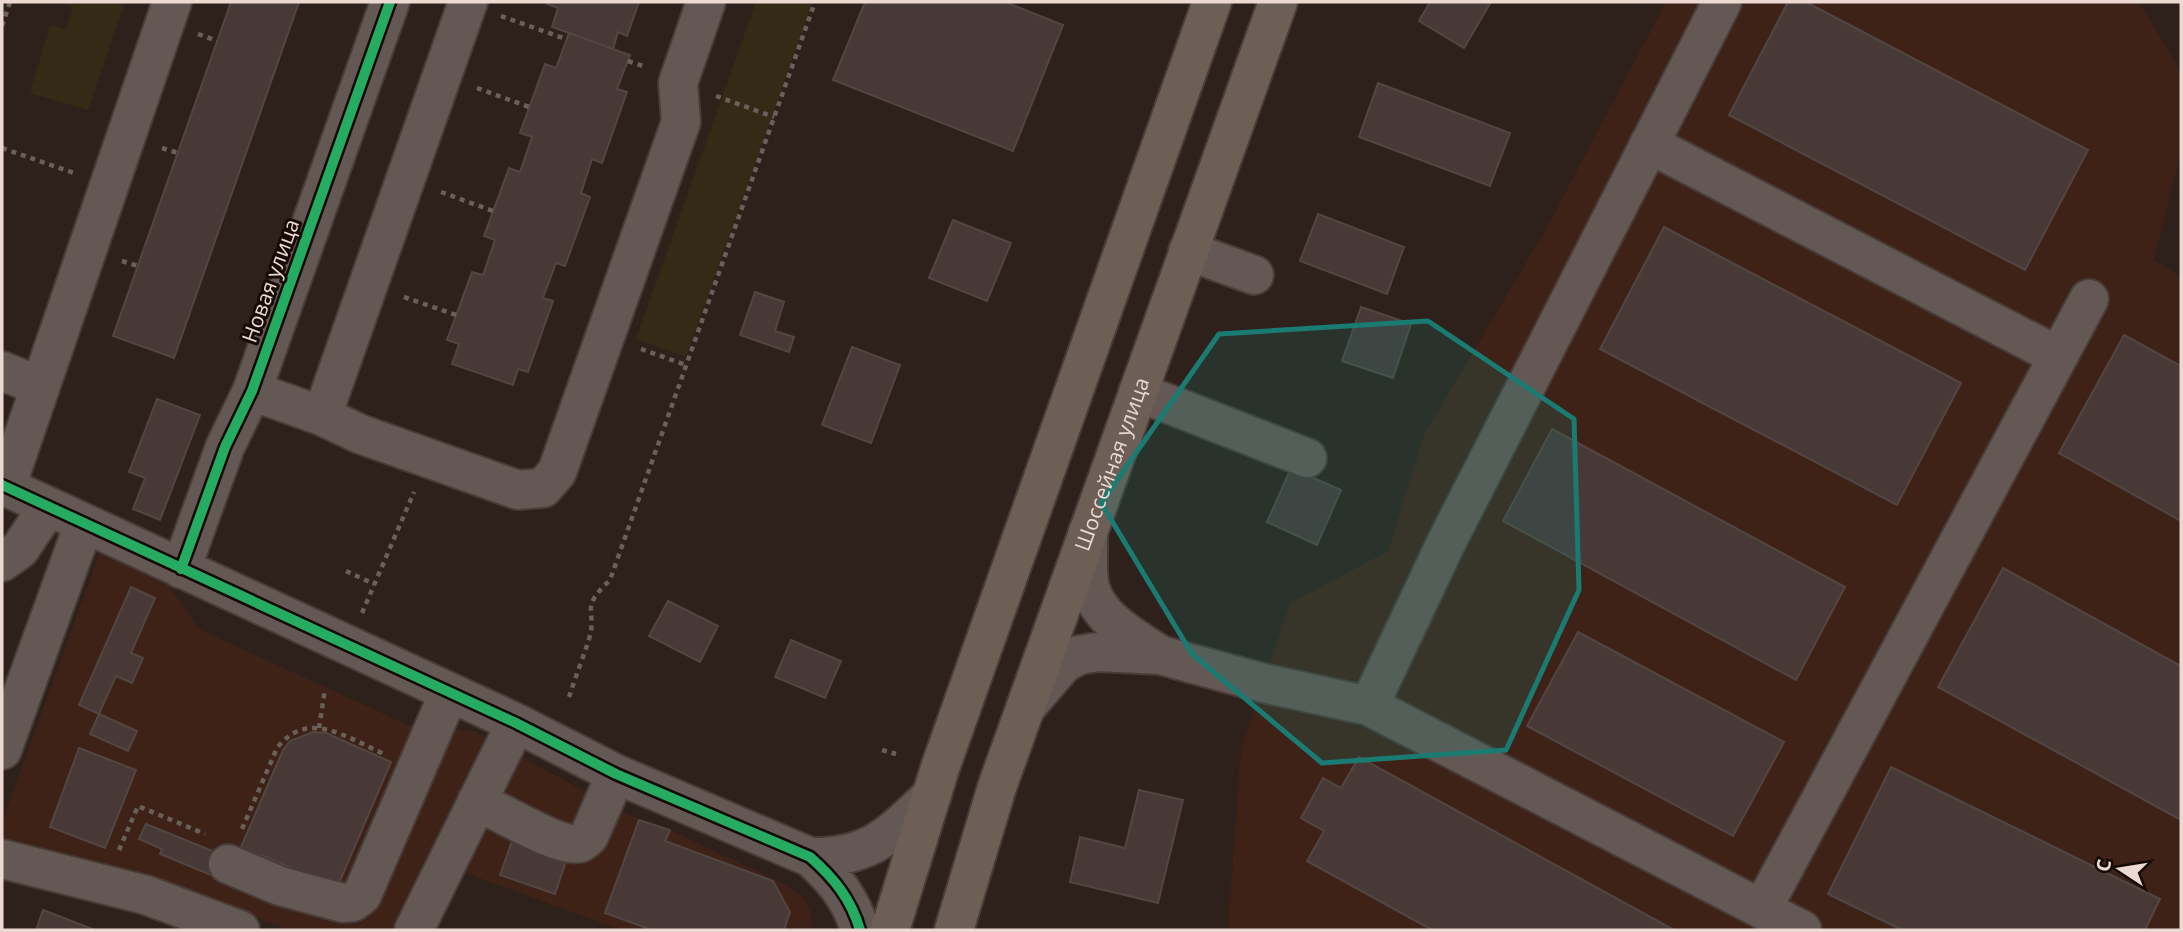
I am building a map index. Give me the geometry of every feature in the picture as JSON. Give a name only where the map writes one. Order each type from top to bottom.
[{"type":"main road","points":[[890,930],[932,795],[1212,2]]},
{"type":"main road","name":"Шоссейная улица","points":[[954,930],[987,818],[1278,2]]},
{"type":"street","points":[[172,2],[4,486],[516,723],[616,774],[810,858],[832,876],[849,901],[860,930]]},
{"type":"street","name":"Новая улица","points":[[181,569],[225,447],[252,391],[390,2]]},
{"type":"street","points":[[252,391],[322,415],[360,434],[518,490],[542,488],[557,472],[681,122],[678,83],[706,2]]},
{"type":"street","points":[[1369,706],[1446,542],[1722,2]]},
{"type":"street","points":[[322,415],[468,3]]},
{"type":"street","points":[[1649,144],[2059,356]]},
{"type":"street","points":[[1188,251],[1254,275]]},
{"type":"street","points":[[1762,909],[2090,299]]},
{"type":"street","points":[[2,371],[40,386]]},
{"type":"street","points":[[1138,392],[1307,458]]},
{"type":"street","points":[[2,562],[20,549],[48,507]]},
{"type":"street","points":[[2,750],[84,524]]},
{"type":"street","points":[[1088,532],[1090,586],[1097,603],[1109,619],[1160,655]]},
{"type":"street","points":[[1026,707],[1063,664],[1079,655],[1098,652],[1160,655],[1263,683],[1369,706],[1802,930]]},
{"type":"street","points":[[231,855],[279,886],[342,903],[353,902],[362,895],[449,693]]},
{"type":"street","points":[[414,930],[516,723]]},
{"type":"street","points":[[477,801],[544,834],[570,843],[581,843],[589,836],[616,774]]},
{"type":"street","points":[[810,858],[837,858],[863,851],[887,838],[932,795]]},
{"type":"street","points":[[2,859],[146,895],[240,930]]},
{"type":"path","points":[[2,26],[10,2]]},
{"type":"path","points":[[569,697],[590,635],[589,611],[595,594],[610,580],[815,2]]},
{"type":"path","points":[[468,3],[566,39]]},
{"type":"path","points":[[442,76],[529,107]]},
{"type":"path","points":[[678,83],[774,117]]},
{"type":"path","points":[[2,148],[109,185]]},
{"type":"path","points":[[405,180],[494,211]]},
{"type":"path","points":[[369,284],[456,315]]},
{"type":"path","points":[[605,336],[686,365]]},
{"type":"path","points":[[360,617],[429,459]]},
{"type":"path","points":[[346,571],[374,584]]},
{"type":"path","points":[[319,728],[325,689]]},
{"type":"path","points":[[119,850],[138,806],[231,855],[277,748],[286,737],[298,730],[319,728],[417,768]]},
{"type":"path","points":[[882,750],[896,754]]},
{"type":"highlighted area","points":[[1428,321],[1574,419],[1579,590],[1506,750],[1322,763],[1192,654],[1101,503],[1219,334]]},
{"type":"shaded area","points":[[58,2],[125,2],[88,110],[30,93],[50,25],[66,29],[73,7]]},
{"type":"shaded area","points":[[756,2],[813,2],[686,357],[636,339]]},
{"type":"shaded area","points":[[1666,2],[2139,2],[2181,72],[2181,151],[2154,260],[2181,277],[2181,930],[1228,930],[1241,749],[1290,603],[1388,551],[1424,435],[1546,229]]},
{"type":"shaded area","points":[[100,552],[166,582],[199,629],[408,725],[474,731],[624,813],[670,830],[786,885],[802,896],[811,913],[813,930],[621,930],[458,870],[428,930],[290,930],[151,878],[2,841],[2,822]]},
{"type":"building","points":[[231,2],[299,2],[174,358],[113,336]]},
{"type":"building","points":[[639,2],[627,36],[618,32],[613,49],[552,27],[558,8],[547,4]]},
{"type":"building","points":[[865,2],[1005,2],[1063,25],[1013,151],[833,80]]},
{"type":"building","points":[[1430,2],[1491,2],[1464,48],[1419,21]]},
{"type":"building","points":[[1788,2],[1806,2],[2088,150],[2025,270],[1729,115]]},
{"type":"building","points":[[569,33],[630,55],[617,89],[627,92],[602,163],[592,159],[581,193],[590,197],[565,266],[556,263],[543,298],[553,301],[528,372],[518,369],[513,385],[452,364],[459,344],[447,340],[472,272],[483,275],[495,240],[484,236],[509,168],[520,172],[532,137],[520,133],[545,64],[556,68]]},
{"type":"building","points":[[1378,83],[1510,133],[1490,186],[1359,137]]},
{"type":"building","points":[[1318,214],[1404,247],[1387,294],[1300,261]]},
{"type":"building","points":[[953,220],[1011,243],[987,301],[929,278]]},
{"type":"building","points":[[1664,227],[1961,383],[1897,505],[1600,349]]},
{"type":"building","points":[[755,292],[784,302],[775,331],[794,337],[789,352],[740,335]]},
{"type":"building","points":[[1361,307],[1411,324],[1393,378],[1342,361]]},
{"type":"building","points":[[2124,335],[2181,366],[2181,521],[2059,453]]},
{"type":"building","points":[[852,347],[900,365],[871,443],[822,425]]},
{"type":"building","points":[[157,399],[200,415],[160,520],[133,509],[145,478],[129,472]]},
{"type":"building","points":[[1552,429],[1845,587],[1796,680],[1503,521]]},
{"type":"building","points":[[1291,468],[1341,490],[1317,545],[1267,522]]},
{"type":"building","points":[[2003,568],[2181,666],[2181,820],[1938,687]]},
{"type":"building","points":[[131,587],[155,598],[131,653],[143,658],[132,683],[116,676],[99,714],[79,705]]},
{"type":"building","points":[[668,601],[718,626],[700,662],[649,636]]},
{"type":"building","points":[[1578,632],[1784,742],[1733,836],[1527,726]]},
{"type":"building","points":[[791,640],[841,661],[825,698],[775,677]]},
{"type":"building","points":[[99,714],[137,731],[128,751],[90,734]]},
{"type":"building","points":[[313,732],[326,733],[391,762],[337,888],[261,855],[258,863],[238,854],[283,750],[290,741]]},
{"type":"building","points":[[79,748],[136,770],[105,848],[50,827]]},
{"type":"building","points":[[1359,757],[1674,930],[1432,930],[1307,861],[1324,831],[1301,818],[1323,778],[1341,788]]},
{"type":"building","points":[[1891,767],[2160,899],[2145,930],[1902,930],[1828,894]]},
{"type":"building","points":[[1139,790],[1183,800],[1158,903],[1070,882],[1080,837],[1125,848]]},
{"type":"building","points":[[639,820],[670,830],[665,841],[773,881],[790,912],[784,930],[652,930],[605,913]]},
{"type":"building","points":[[146,824],[220,854],[211,875],[160,854],[162,849],[139,839]]},
{"type":"building","points":[[512,841],[566,861],[555,894],[500,875]]},
{"type":"building","points":[[43,910],[95,930],[36,930]]},
{"type":"cycle path","points":[[181,569],[225,447],[252,391],[390,2]]},
{"type":"cycle path","points":[[2,485],[516,723],[616,774],[810,857],[841,890],[852,908],[860,930]]}]
